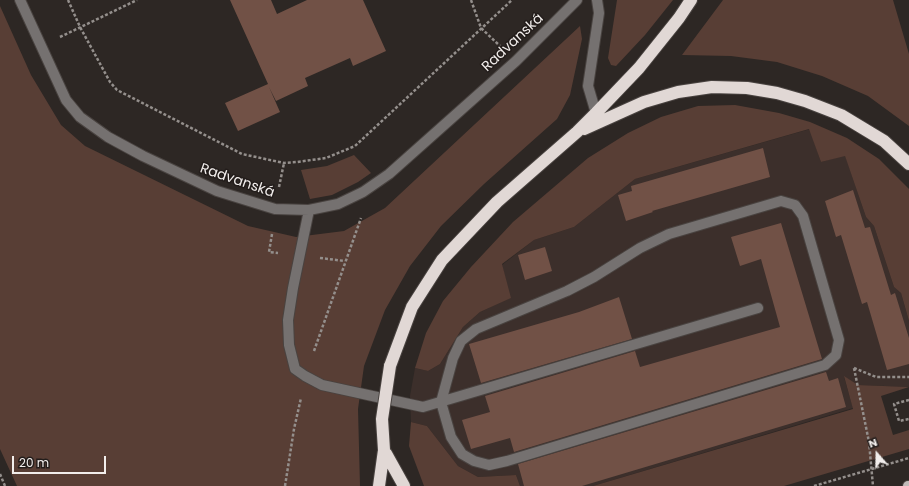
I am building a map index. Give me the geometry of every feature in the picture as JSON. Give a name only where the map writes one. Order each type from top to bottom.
[{"type":"highway","points":[[379,486],[384,450],[382,418],[390,366],[412,307],[442,260],[497,202],[577,132],[596,113],[639,68],[680,18],[691,0]]},
{"type":"highway","points":[[577,132],[644,102],[678,92],[712,87],[746,88],[777,93],[805,101],[841,115],[884,141],[909,164]]},
{"type":"highway","points":[[384,450],[404,486]]},
{"type":"street","name":"Radvanská","points":[[20,0],[66,100],[80,117],[108,137],[143,156],[217,191],[275,209],[309,210],[338,204],[363,192],[389,174],[516,61],[577,0]]},
{"type":"street","points":[[596,113],[588,86],[599,13],[597,0]]},
{"type":"street","points":[[782,201],[795,205],[803,216],[840,340],[836,355],[825,365],[507,461],[489,465],[474,461],[462,454],[451,437],[441,402],[453,358],[461,341],[476,329],[594,277],[640,248],[669,234],[782,201]]},
{"type":"street","points":[[309,210],[288,320],[289,345],[295,369],[322,385],[423,406],[441,402],[758,308]]},
{"type":"path","points":[[68,0],[110,82],[117,90],[242,154],[284,163],[326,158],[355,146],[512,0]]},
{"type":"path","points":[[41,46],[137,0]]},
{"type":"path","points":[[471,0],[481,28],[516,61]]},
{"type":"path","points":[[278,191],[284,163]]},
{"type":"path","points":[[285,486],[294,428],[305,376],[363,211],[363,192]]},
{"type":"path","points":[[873,486],[869,442],[854,368],[876,377],[909,378]]},
{"type":"path","points":[[909,400],[894,404],[899,421],[909,418]]},
{"type":"path","points":[[814,486],[909,458]]},
{"type":"path","points":[[0,474],[5,486]]},
{"type":"shaded area","points":[[617,0],[673,0],[645,35],[616,66],[611,65],[608,58]]},
{"type":"shaded area","points":[[723,0],[893,0],[909,54],[909,126],[868,96],[822,76],[777,62],[731,56],[682,55]]},
{"type":"shaded area","points":[[0,6],[31,75],[61,125],[85,146],[248,226],[296,237],[344,231],[385,208],[580,26],[582,39],[570,95],[557,119],[484,184],[441,226],[410,266],[385,310],[364,366],[358,409],[360,486],[17,486],[0,449]]},
{"type":"shaded area","points":[[735,105],[779,113],[810,122],[847,138],[879,159],[909,189],[909,321],[901,293],[894,287],[874,226],[866,217],[845,156],[821,162],[809,129],[635,179],[574,227],[534,240],[502,264],[511,298],[480,312],[463,327],[440,364],[428,371],[415,368],[426,333],[443,301],[471,267],[513,222],[588,158],[628,133],[661,117],[698,106]]},
{"type":"shaded area","points":[[810,129],[821,162],[845,155],[866,217],[874,226],[894,287],[901,293],[909,321],[909,387],[858,385],[844,377],[853,408],[593,486],[520,486],[516,475],[478,477],[458,466],[427,426],[411,422],[410,396],[415,368],[428,371],[440,364],[463,327],[480,312],[510,298],[502,265],[534,240],[574,227],[635,179]]},
{"type":"shaded area","points":[[354,155],[371,173],[358,182],[332,195],[310,199],[301,170],[327,166]]},
{"type":"shaded area","points":[[844,376],[858,385],[909,387],[881,396],[893,435],[909,430],[909,449],[784,486],[593,486],[853,409]]},
{"type":"shaded area","points":[[411,422],[427,426],[458,466],[478,477],[516,475],[520,486],[424,486],[409,446]]},
{"type":"building","points":[[230,0],[271,0],[277,14],[307,0],[363,0],[386,51],[353,66],[350,58],[305,78],[308,86],[276,101],[269,87],[280,112],[238,131],[225,103],[268,84]]},
{"type":"building","points":[[763,148],[770,177],[652,211],[653,212],[626,221],[618,195],[632,191],[631,186]]},
{"type":"building","points":[[853,190],[865,228],[870,227],[891,295],[895,293],[909,338],[909,364],[887,370],[867,302],[862,304],[841,235],[836,237],[825,201]]},
{"type":"building","points":[[781,223],[822,359],[514,452],[510,438],[471,449],[462,420],[490,412],[485,396],[635,351],[640,367],[780,327],[761,259],[740,266],[731,237]]},
{"type":"building","points":[[545,247],[552,271],[525,280],[518,255]]},
{"type":"building","points":[[619,297],[632,339],[481,383],[469,344],[579,312]]},
{"type":"building","points":[[826,372],[829,381],[838,378],[846,407],[582,486],[524,486],[518,464]]}]
